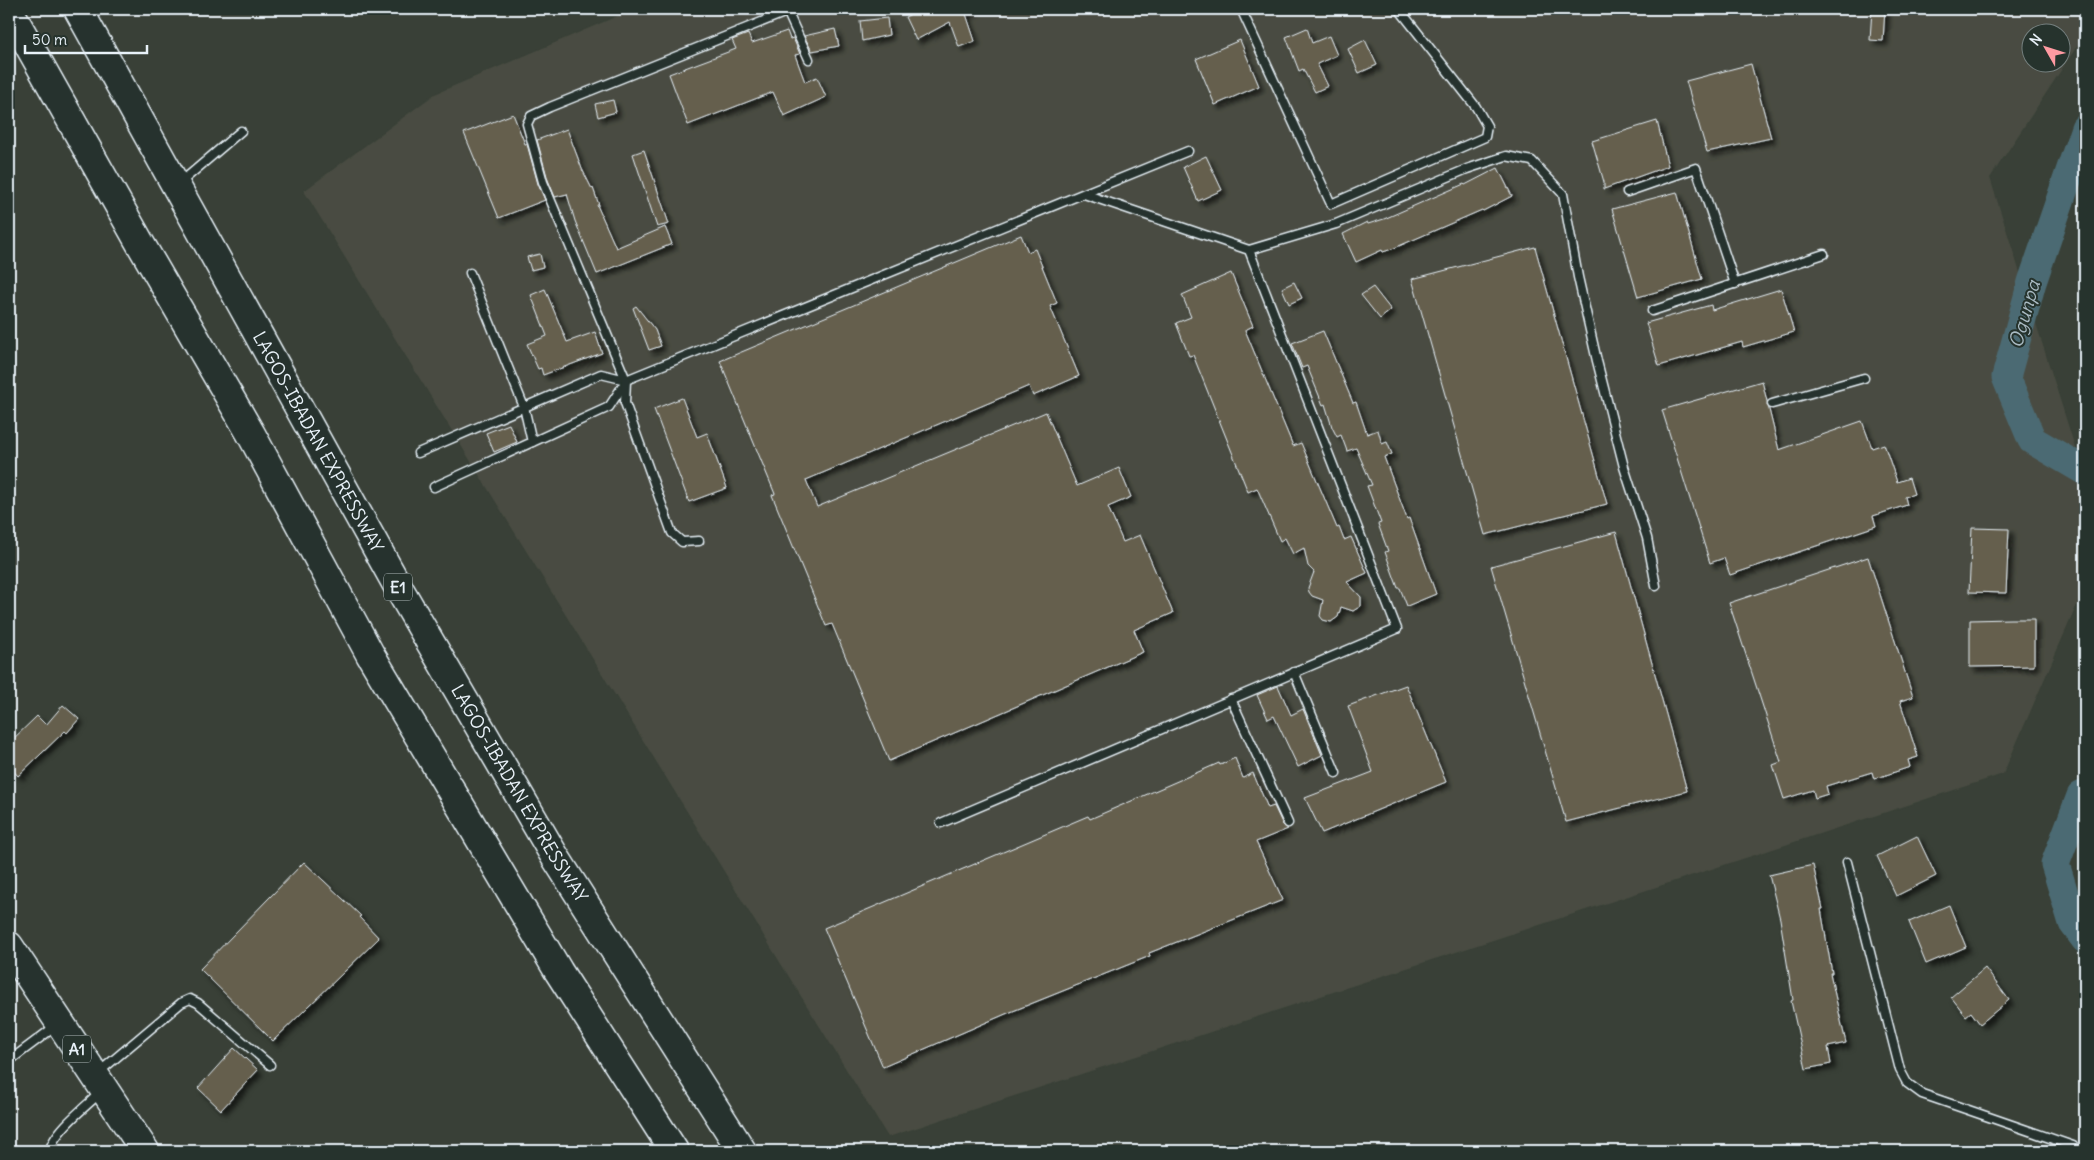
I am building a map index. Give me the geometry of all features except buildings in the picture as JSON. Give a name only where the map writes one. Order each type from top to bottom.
[{"type":"highway","name":"LAGOS-IBADAN EXPRESSWAY","points":[[78,9],[401,592],[554,855],[742,1151]]},
{"type":"highway","points":[[9,10],[140,244],[251,434],[370,654],[560,972],[669,1148]]},
{"type":"highway","name":"A1","points":[[9,946],[145,1151]]},
{"type":"lane","points":[[1242,9],[1331,204],[1485,136],[1486,126],[1476,107],[1399,9]]},
{"type":"lane","points":[[699,541],[682,542],[672,533],[625,403],[626,380],[543,182],[528,124],[531,116],[550,107],[790,10],[809,58]]},
{"type":"lane","points":[[177,186],[241,131]]},
{"type":"lane","points":[[418,453],[601,374],[626,380],[1188,151]]},
{"type":"lane","points":[[1084,194],[1249,250],[1336,224],[1467,169],[1506,156],[1532,161],[1563,194],[1578,277],[1597,362],[1624,466],[1646,538],[1656,586]]},
{"type":"lane","points":[[1628,192],[1696,168],[1735,284]]},
{"type":"lane","points":[[941,823],[1397,628],[1249,250]]},
{"type":"lane","points":[[1652,311],[1824,254]]},
{"type":"lane","points":[[470,273],[524,407],[532,442]]},
{"type":"lane","points":[[1772,404],[1864,378]]},
{"type":"lane","points":[[434,487],[609,407],[626,380]]},
{"type":"lane","points":[[1294,672],[1336,773]]},
{"type":"lane","points":[[1232,699],[1288,823]]},
{"type":"lane","points":[[1847,862],[1900,1070],[1907,1083],[1922,1094],[2073,1146]]},
{"type":"lane","points":[[50,1151],[51,1145],[99,1082],[182,1002],[190,999],[198,1003],[270,1066]]},
{"type":"lane","points":[[9,1061],[60,1023]]},
{"type":"shaded area","points":[[634,9],[2085,9],[2085,34],[2072,54],[2072,22],[2022,22],[2022,72],[2060,72],[1990,178],[2085,479],[2085,586],[2003,774],[888,1137],[304,191],[435,94]]},
{"type":"waterway","name":"Ogunpa","points":[[2085,128],[2032,282],[2006,377],[2032,440],[2085,471]]},
{"type":"waterway","name":"Ogunpa","points":[[2085,794],[2081,796],[2055,864],[2073,923],[2085,939]]}]
